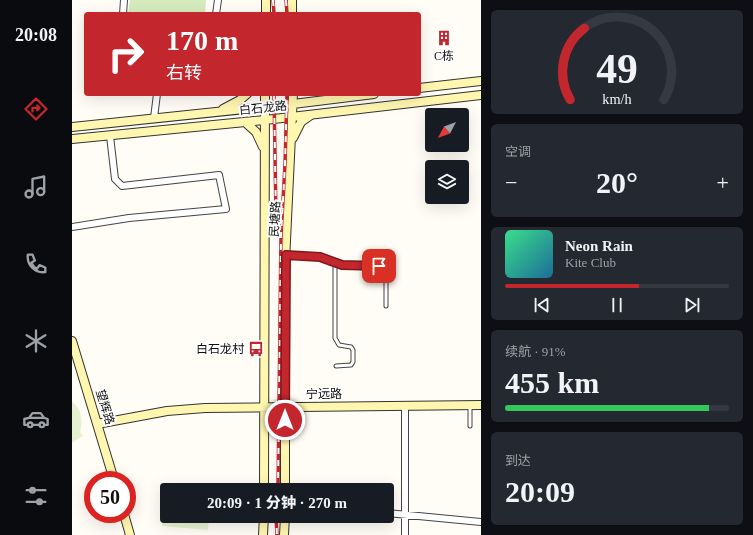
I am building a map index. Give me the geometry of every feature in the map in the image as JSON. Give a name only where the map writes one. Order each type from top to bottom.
[{"type":"main road","points":[[266,0],[266,12]]},
{"type":"main road","points":[[292,0],[292,12]]},
{"type":"main road","points":[[421,88],[481,81]]},
{"type":"main road","name":"白石龙路","points":[[72,139],[265,120],[481,95]]},
{"type":"main road","points":[[218,112],[245,96]]},
{"type":"main road","name":"民塘路","points":[[264,483],[265,96]]},
{"type":"main road","name":"民塘路","points":[[285,483],[286,255],[293,96]]},
{"type":"main road","points":[[320,96],[327,100]]},
{"type":"main road","name":"白石龙路","points":[[72,127],[358,96]]},
{"type":"main road","points":[[291,143],[301,122],[311,115]]},
{"type":"main road","points":[[245,122],[256,132],[265,152]]},
{"type":"main road","name":"望辉路","points":[[72,341],[111,471]]},
{"type":"main road","name":"宁远路","points":[[97,424],[185,409],[264,406],[481,405]]},
{"type":"main road","points":[[127,523],[130,535]]},
{"type":"main road","points":[[264,523],[264,535]]},
{"type":"main road","points":[[284,535],[285,523]]},
{"type":"street","points":[[123,12],[124,0]]},
{"type":"street","points":[[216,12],[218,0]]},
{"type":"street","points":[[154,118],[157,96]]},
{"type":"street","points":[[72,227],[129,218],[226,209],[219,175],[122,186],[115,179],[110,136]]},
{"type":"street","points":[[405,405],[405,535]]},
{"type":"street","points":[[394,513],[481,522]]},
{"type":"lane","points":[[286,255],[320,257],[342,265],[384,267],[386,271],[386,306]]},
{"type":"lane","points":[[335,262],[335,338],[339,345],[351,347],[353,361],[351,365],[336,366]]},
{"type":"lane","points":[[470,405],[470,426]]},
{"type":"green space","points":[[130,0],[206,0],[205,12],[128,12]]},
{"type":"green space","points":[[72,402],[80,412],[80,432],[83,436],[72,443]]},
{"type":"green space","points":[[162,523],[208,523],[208,530],[162,526]]},
{"type":"railway","points":[[273,0],[274,12]]},
{"type":"railway","points":[[286,0],[287,12]]},
{"type":"railway","points":[[274,96],[276,218]]},
{"type":"railway","points":[[278,483],[281,236],[287,96]]},
{"type":"railway","points":[[276,523],[277,535]]},
{"type":"place","name":"C栋","points":[[444,38]]},
{"type":"place","name":"白石龙村","points":[[256,349]]},
{"type":"route","points":[[285,420],[286,255],[320,257],[342,265],[350,266],[379,266]]}]
